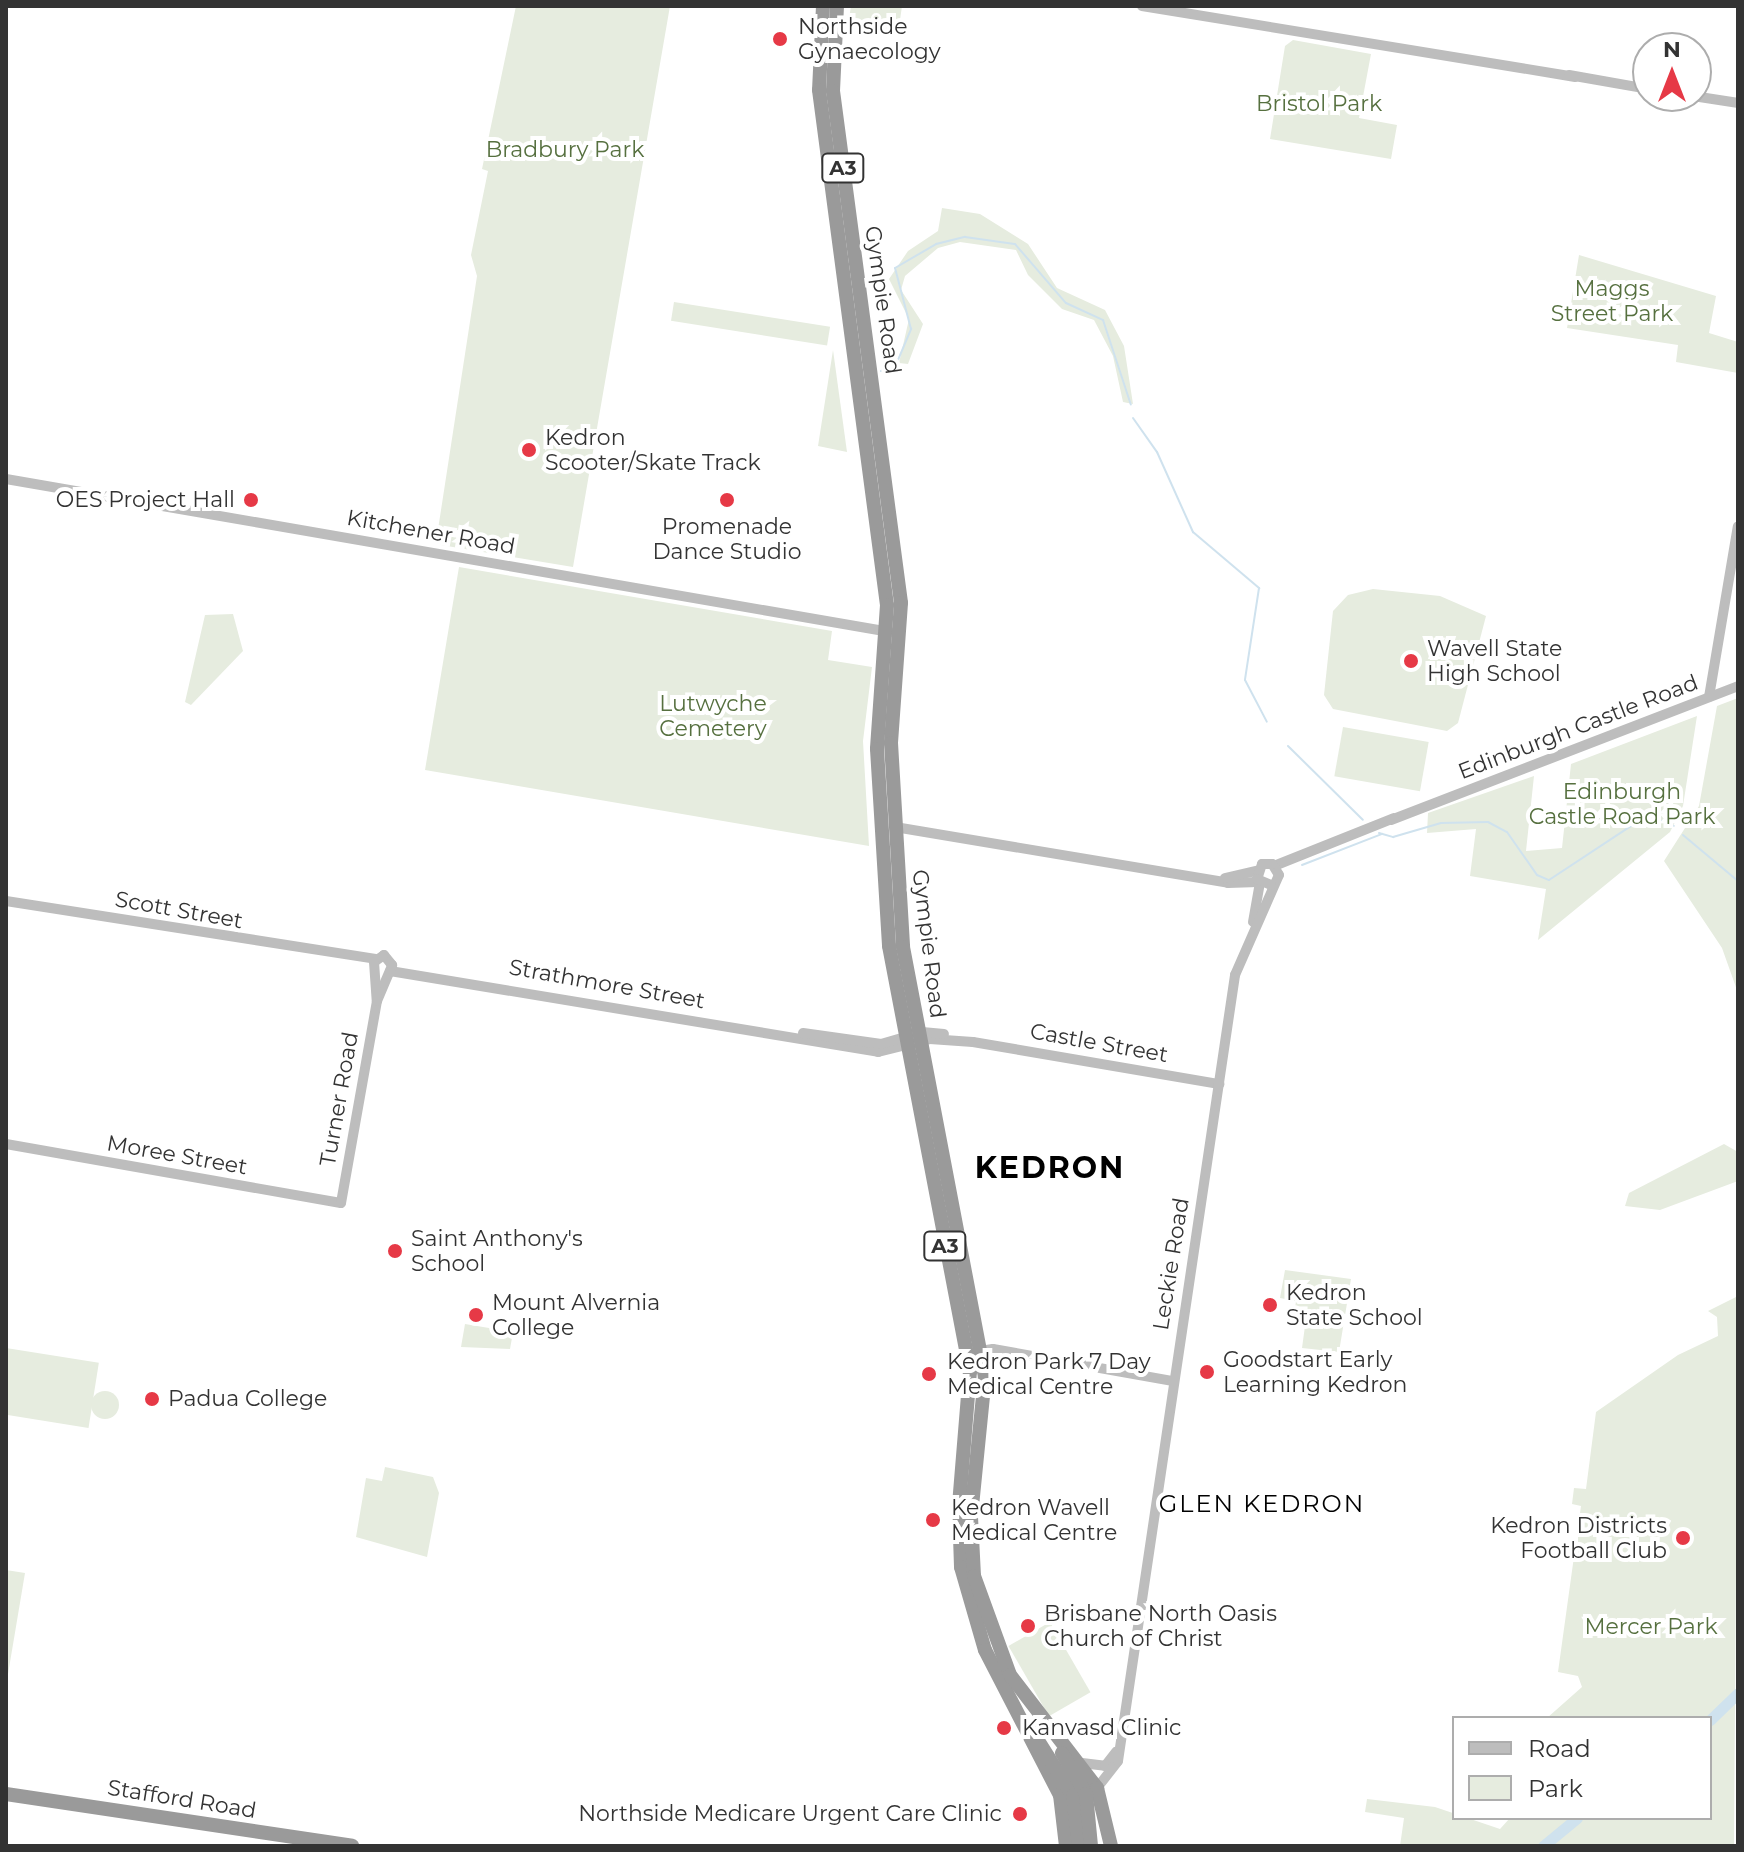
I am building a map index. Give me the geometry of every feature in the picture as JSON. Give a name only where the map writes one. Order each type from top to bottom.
[{"type":"highway","name":"Gympie Road","points":[[823,6],[819,90],[894,637],[878,780],[889,946],[913,1040],[985,1417],[971,1517],[976,1588],[1005,1666],[1059,1742],[1082,1763],[1097,1788],[1111,1846]]},
{"type":"highway","name":"Gympie Road","points":[[837,6],[833,91],[867,347],[894,637],[891,732],[895,827],[913,1040]]},
{"type":"highway","points":[[855,362],[862,361],[867,347]]},
{"type":"highway","name":"Gympie Road","points":[[975,1352],[959,1506],[961,1567],[980,1639],[1062,1801],[1066,1846]]},
{"type":"highway","points":[[1012,1702],[1049,1754],[1073,1796],[1079,1846]]},
{"type":"highway","points":[[1059,1742],[1086,1794],[1091,1846]]},
{"type":"highway","name":"Stafford Road","points":[[6,1794],[352,1846]]},
{"type":"street","points":[[1142,6],[1632,86]]},
{"type":"street","points":[[1712,99],[1738,103]]},
{"type":"street","name":"Kitchener Road","points":[[6,479],[848,624],[894,637]]},
{"type":"street","points":[[1709,697],[1738,526]]},
{"type":"street","name":"Edinburgh Castle Road","points":[[1261,880],[1265,863],[1276,868],[1302,855],[1738,686]]},
{"type":"street","points":[[895,827],[1215,878],[1261,880]]},
{"type":"street","name":"Leckie Road","points":[[1097,1788],[1116,1766],[1237,968],[1252,928],[1261,880],[1276,868]]},
{"type":"street","name":"Scott Street","points":[[6,901],[382,967]]},
{"type":"street","name":"Strathmore Street","points":[[382,967],[789,1035],[881,1044],[913,1040]]},
{"type":"street","name":"Turner Road","points":[[341,1203],[382,967]]},
{"type":"street","name":"Castle Street","points":[[913,1040],[973,1042],[1219,1084]]},
{"type":"street","name":"Moree Street","points":[[6,1144],[341,1203]]},
{"type":"street","points":[[975,1352],[1173,1381]]},
{"type":"street","points":[[1082,1763],[1105,1766],[1117,1751]]},
{"type":"green space","name":"Bradbury Park","points":[[516,6],[670,6],[573,567],[441,545],[437,536],[477,276],[471,255],[488,171],[482,169]]},
{"type":"green space","points":[[851,6],[902,6],[898,34],[848,25]]},
{"type":"green space","name":"Bristol Park","points":[[1293,40],[1371,54],[1359,118],[1397,125],[1391,159],[1270,139],[1285,46]]},
{"type":"green space","points":[[942,208],[980,214],[1028,244],[1057,288],[1105,310],[1124,346],[1133,404],[1123,402],[1113,356],[1094,320],[1062,309],[1028,275],[1016,250],[960,242],[938,248],[905,276],[901,290],[923,324],[908,364],[899,363],[909,319],[889,279],[908,251],[938,231]]},
{"type":"green space","name":"Maggs Street Park","points":[[1579,255],[1716,296],[1709,333],[1738,342],[1738,373],[1676,362],[1678,345],[1567,328]]},
{"type":"green space","points":[[674,302],[830,327],[827,345],[671,321]]},
{"type":"green space","points":[[833,350],[847,452],[818,446]]},
{"type":"green space","name":"Lutwyche Cemetery","points":[[459,567],[832,631],[828,660],[872,667],[863,741],[869,846],[425,770]]},
{"type":"green space","points":[[1373,589],[1440,596],[1486,616],[1458,723],[1447,731],[1333,709],[1324,695],[1333,611],[1348,595]]},
{"type":"green space","points":[[233,614],[243,651],[191,705],[185,702],[205,615]]},
{"type":"green space","points":[[1738,698],[1738,993],[1722,948],[1664,861],[1699,806],[1717,706]]},
{"type":"green space","name":"Edinburgh Castle Road Park","points":[[1697,716],[1683,806],[1670,832],[1538,940],[1546,889],[1470,876],[1476,829],[1427,833],[1428,813],[1534,776],[1526,851],[1562,848],[1571,764]]},
{"type":"green space","points":[[1343,727],[1429,742],[1420,791],[1334,776]]},
{"type":"green space","points":[[1724,1144],[1738,1152],[1738,1181],[1660,1210],[1625,1206],[1629,1193]]},
{"type":"green space","points":[[1285,1270],[1351,1279],[1339,1352],[1302,1348],[1305,1326],[1293,1324],[1296,1301],[1280,1298]]},
{"type":"green space","name":"Mercer Park","points":[[1738,1296],[1734,1846],[1400,1846],[1404,1818],[1365,1812],[1367,1799],[1435,1807],[1452,1813],[1452,1820],[1473,1820],[1500,1829],[1508,1820],[1712,1820],[1712,1716],[1549,1716],[1582,1687],[1578,1676],[1558,1672],[1581,1506],[1572,1504],[1574,1488],[1586,1489],[1596,1412],[1678,1355],[1718,1336],[1717,1317],[1708,1311]]},
{"type":"green space","points":[[465,1324],[513,1332],[510,1349],[461,1347]]},
{"type":"green space","points":[[6,1348],[99,1363],[89,1428],[6,1415]]},
{"type":"green space","points":[[105,1391],[115,1395],[119,1405],[115,1415],[105,1419],[95,1415],[91,1405],[95,1395]]},
{"type":"green space","points":[[385,1467],[433,1477],[439,1493],[427,1557],[356,1537],[366,1478],[382,1481]]},
{"type":"green space","points":[[6,1570],[25,1573],[6,1686]]},
{"type":"green space","points":[[1050,1622],[1090,1692],[1049,1716],[1008,1646]]},
{"type":"waterway","points":[[881,371],[898,360],[911,329],[895,268],[936,244],[965,237],[1015,244],[1066,303],[1103,320],[1131,405]]},
{"type":"waterway","points":[[1133,418],[1157,452],[1193,532],[1259,588],[1245,680],[1267,722]]},
{"type":"waterway","points":[[1288,746],[1363,820]]},
{"type":"waterway","points":[[1379,833],[1393,837],[1441,823],[1488,822],[1507,832],[1537,875],[1549,880],[1634,824],[1655,819],[1674,826]]},
{"type":"waterway","points":[[1302,865],[1382,834]]},
{"type":"waterway","points":[[1683,835],[1738,881]]},
{"type":"waterway","points":[[1712,1718],[1738,1693]]},
{"type":"waterway","points":[[1543,1846],[1575,1820]]},
{"type":"place","name":"Northside Gynaecology","points":[[780,39]]},
{"type":"place","name":"Kedron Scooter/Skate Track","points":[[529,450]]},
{"type":"place","name":"OES Project Hall","points":[[251,500]]},
{"type":"place","name":"Promenade Dance Studio","points":[[727,500]]},
{"type":"place","name":"Wavell State High School","points":[[1411,661]]},
{"type":"place","name":"Saint Anthony's School","points":[[395,1251]]},
{"type":"place","name":"Kedron State School","points":[[1270,1305]]},
{"type":"place","name":"Mount Alvernia College","points":[[476,1315]]},
{"type":"place","name":"Goodstart Early Learning Kedron","points":[[1207,1372]]},
{"type":"place","name":"Kedron Park 7 Day Medical Centre","points":[[929,1374]]},
{"type":"place","name":"Padua College","points":[[152,1399]]},
{"type":"place","name":"Kedron Wavell Medical Centre","points":[[933,1520]]},
{"type":"place","name":"Kedron Districts Football Club","points":[[1683,1538]]},
{"type":"place","name":"Brisbane North Oasis Church of Christ","points":[[1028,1626]]},
{"type":"place","name":"Kanvasd Clinic","points":[[1004,1728]]},
{"type":"place","name":"Northside Medicare Urgent Care Clinic","points":[[1020,1814]]},
{"type":"district","name":"KEDRON","points":[[1050,1168]]},
{"type":"district","name":"GLEN KEDRON","points":[[1262,1504]]}]
